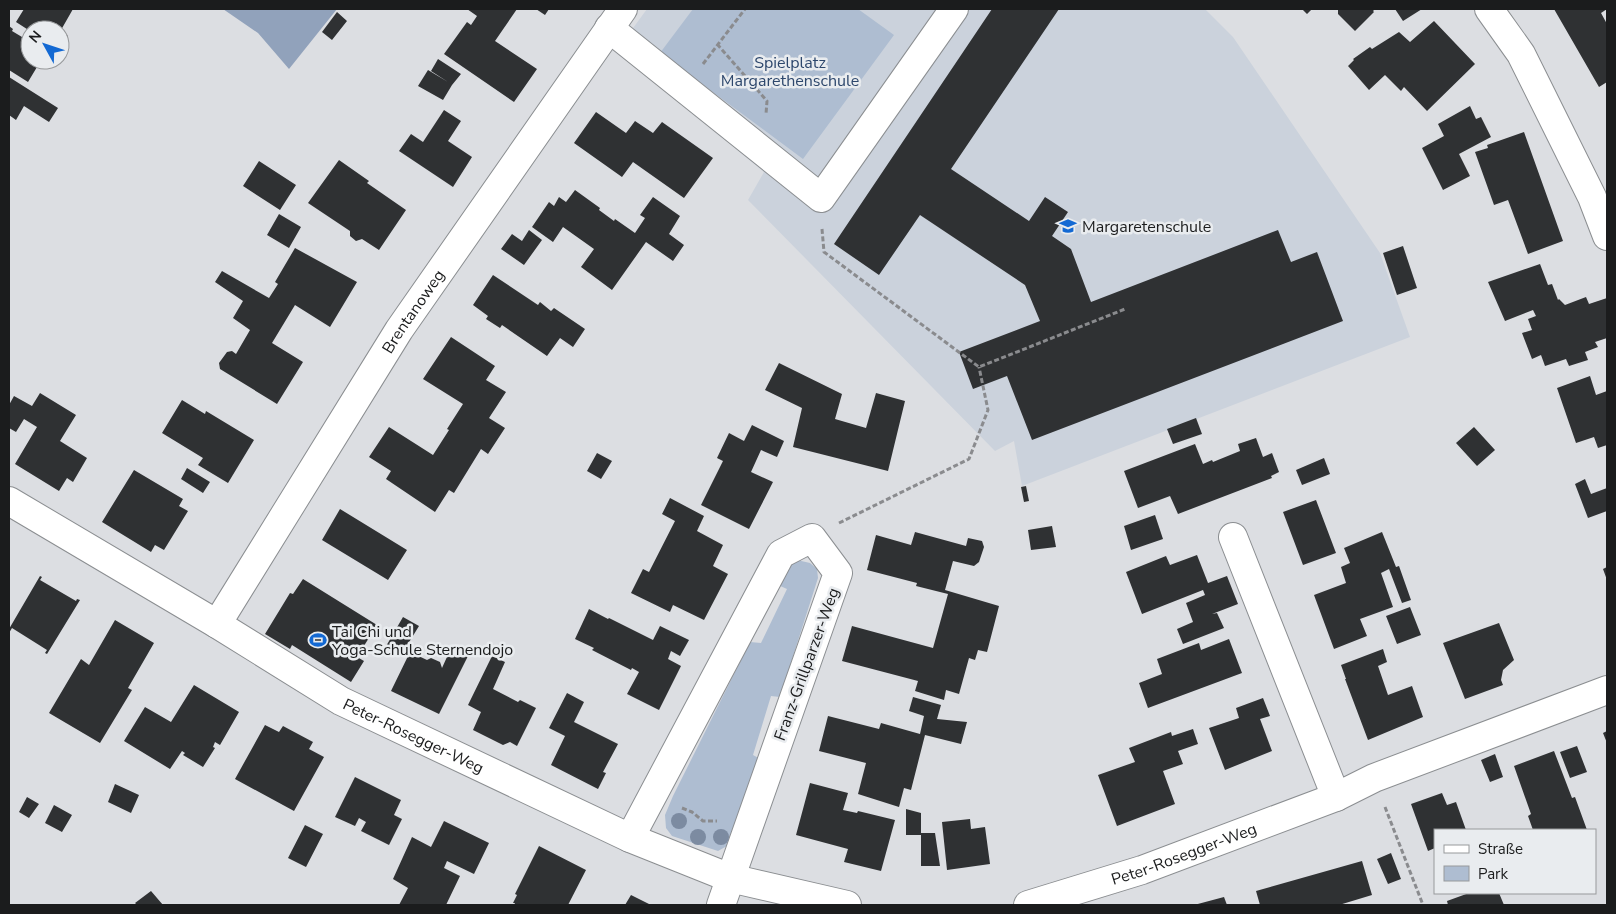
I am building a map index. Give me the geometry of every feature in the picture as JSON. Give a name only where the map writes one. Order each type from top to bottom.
[{"type":"street","points":[[616,18],[685,90],[821,198],[954,9]]},
{"type":"street","points":[[1489,9],[1521,54],[1592,197],[1607,236]]},
{"type":"street","name":"Brentanoweg","points":[[217,624],[399,330],[616,18]]},
{"type":"street","name":"Peter-Rosegger-Weg","points":[[9,501],[217,624],[341,701],[630,838],[730,878],[847,905]]},
{"type":"street","points":[[1233,537],[1336,797]]},
{"type":"street","points":[[630,838],[781,554],[812,538]]},
{"type":"street","name":"Franz-Grillparzer-Weg","points":[[721,905],[838,573],[812,538]]},
{"type":"street","name":"Peter-Rosegger-Weg","points":[[1028,905],[1142,870],[1336,797],[1374,778],[1607,690]]},
{"type":"path","points":[[685,90],[717,44],[745,9]]},
{"type":"path","points":[[717,44],[767,101],[763,152]]},
{"type":"path","points":[[812,538],[969,460],[988,410],[979,367],[824,252],[821,198]]},
{"type":"path","points":[[979,367],[1125,309]]},
{"type":"path","points":[[1374,778],[1423,905]]},
{"type":"path","points":[[651,797],[692,812],[703,821],[718,821],[747,829]]},
{"type":"shaded area","points":[[223,9],[337,9],[289,69],[258,33]]},
{"type":"shaded area","name":"Margaretenschule","points":[[647,9],[1205,9],[1233,37],[1380,253],[1410,337],[1022,486],[1014,441],[995,451],[748,200],[764,172],[617,50]]},
{"type":"green space","name":"Spielplatz Margarethenschule","points":[[693,9],[858,9],[894,35],[803,159],[660,53]]},
{"type":"green space","points":[[797,560],[810,563],[817,569],[818,578],[780,697],[771,696],[753,755],[762,760],[734,842],[718,851],[672,836],[666,828],[665,815],[673,796],[750,642],[761,643],[787,589],[778,585],[791,563]]},
{"type":"building","points":[[24,9],[73,9],[67,20],[20,20],[20,25],[16,22]]},
{"type":"building","points":[[467,9],[517,9],[495,41],[537,69],[514,102],[444,54],[467,22],[471,25],[477,16]]},
{"type":"building","points":[[536,9],[549,9],[545,15]]},
{"type":"building","points":[[992,9],[1059,9],[951,169],[1029,221],[1045,197],[1068,212],[1052,236],[1071,249],[1091,302],[1278,230],[1291,262],[1317,252],[1343,321],[1032,440],[1007,376],[973,389],[959,352],[1040,321],[1025,285],[920,215],[879,275],[834,244]]},
{"type":"building","points":[[1302,9],[1312,9],[1307,14]]},
{"type":"building","points":[[1338,9],[1375,9],[1355,31],[1338,14]]},
{"type":"building","points":[[1395,9],[1422,9],[1403,21]]},
{"type":"building","points":[[1554,9],[1607,9],[1601,13],[1607,24],[1607,82],[1599,87]]},
{"type":"building","points":[[337,12],[347,21],[332,40],[322,32]]},
{"type":"building","points":[[1434,21],[1475,64],[1427,111],[1404,87],[1401,91],[1385,75],[1369,90],[1348,66],[1353,59],[1370,47],[1372,49],[1399,32],[1410,42]]},
{"type":"building","points":[[9,26],[13,29],[12,31],[20,36],[20,70],[35,70],[28,82],[9,70]]},
{"type":"building","points":[[438,59],[461,74],[443,100],[418,86],[428,70],[448,82],[431,71]]},
{"type":"building","points":[[9,77],[58,108],[49,122],[24,106],[16,120],[9,115]]},
{"type":"building","points":[[1470,106],[1476,119],[1481,117],[1491,137],[1459,154],[1470,176],[1443,190],[1422,148],[1444,136],[1438,124]]},
{"type":"building","points":[[444,110],[461,121],[448,141],[472,157],[453,187],[399,151],[411,134],[423,142]]},
{"type":"building","points":[[596,112],[626,133],[635,121],[653,133],[662,122],[713,158],[684,198],[633,162],[622,177],[574,143]]},
{"type":"building","points":[[1524,132],[1563,241],[1528,254],[1508,200],[1494,205],[1475,152],[1488,148],[1487,145]]},
{"type":"building","points":[[339,160],[369,181],[367,183],[406,210],[379,250],[362,239],[356,241],[350,236],[350,231],[308,203]]},
{"type":"building","points":[[259,161],[296,185],[280,210],[243,186]]},
{"type":"building","points":[[575,190],[614,221],[615,219],[635,233],[645,218],[640,215],[653,197],[680,216],[669,234],[684,245],[673,261],[646,242],[612,290],[581,267],[594,249],[563,227],[553,242],[532,227],[549,202],[554,206],[559,197],[566,202]]},
{"type":"building","points":[[279,214],[301,227],[289,248],[267,235]]},
{"type":"building","points":[[529,230],[542,240],[524,265],[501,249],[512,234],[522,241]]},
{"type":"building","points":[[1403,246],[1417,288],[1397,295],[1383,253]]},
{"type":"building","points":[[295,248],[357,282],[330,327],[295,305],[272,343],[303,362],[277,404],[220,369],[219,363],[227,352],[232,351],[236,354],[250,330],[233,318],[243,301],[215,282],[222,271],[269,298],[278,284],[275,282]]},
{"type":"building","points":[[1540,264],[1548,285],[1552,284],[1558,300],[1565,305],[1586,297],[1589,304],[1607,298],[1607,338],[1595,342],[1598,347],[1585,352],[1588,360],[1569,366],[1566,359],[1545,366],[1541,355],[1532,359],[1522,333],[1532,330],[1528,319],[1536,316],[1533,310],[1505,321],[1488,282]]},
{"type":"building","points":[[493,275],[538,305],[540,302],[551,311],[554,308],[585,329],[573,347],[560,338],[547,356],[502,325],[500,328],[486,319],[488,316],[473,305]]},
{"type":"building","points":[[451,337],[495,366],[486,380],[506,392],[489,418],[505,428],[488,454],[481,449],[454,493],[449,490],[435,512],[386,479],[391,471],[369,457],[389,427],[433,455],[463,404],[423,379]]},
{"type":"building","points":[[779,363],[842,394],[835,419],[866,428],[876,393],[905,401],[888,471],[793,447],[802,408],[765,390]]},
{"type":"building","points":[[1590,376],[1596,395],[1607,391],[1607,445],[1598,448],[1594,437],[1576,443],[1557,388]]},
{"type":"building","points":[[40,393],[76,415],[60,441],[87,458],[73,482],[67,478],[59,491],[15,464],[37,427],[24,419],[16,432],[9,428],[9,405],[14,396],[32,406]]},
{"type":"building","points":[[182,400],[205,414],[206,411],[254,440],[228,483],[198,465],[203,458],[162,433]]},
{"type":"building","points":[[1196,418],[1202,434],[1173,444],[1167,429]]},
{"type":"building","points":[[752,425],[784,441],[777,457],[761,450],[751,472],[773,482],[749,529],[701,505],[723,461],[717,458],[729,433],[744,441]]},
{"type":"building","points":[[1474,427],[1495,450],[1477,466],[1456,443]]},
{"type":"building","points":[[1256,438],[1263,457],[1272,453],[1279,472],[1271,476],[1272,478],[1178,514],[1170,496],[1138,508],[1124,471],[1195,444],[1203,464],[1212,460],[1213,462],[1240,451],[1238,444]]},
{"type":"building","points":[[597,453],[612,461],[601,479],[587,471]]},
{"type":"building","points":[[1324,458],[1330,474],[1302,485],[1296,470]]},
{"type":"building","points":[[187,468],[210,482],[203,493],[181,479]]},
{"type":"building","points":[[134,470],[183,499],[179,506],[188,511],[164,550],[155,545],[151,552],[102,522]]},
{"type":"building","points":[[1585,479],[1591,494],[1607,488],[1607,511],[1588,518],[1575,484]]},
{"type":"building","points":[[1026,486],[1029,501],[1024,502],[1021,487]]},
{"type":"building","points":[[670,498],[704,516],[697,531],[723,545],[713,566],[728,574],[704,620],[673,605],[670,612],[631,593],[643,569],[649,572],[675,521],[662,514]]},
{"type":"building","points":[[1316,500],[1336,553],[1303,565],[1283,512]]},
{"type":"building","points":[[340,509],[407,550],[388,580],[322,540]]},
{"type":"building","points":[[1155,515],[1163,539],[1131,550],[1124,526]]},
{"type":"building","points":[[1052,526],[1056,547],[1031,550],[1028,530]]},
{"type":"building","points":[[915,532],[966,546],[968,538],[982,541],[984,547],[979,562],[974,566],[953,561],[945,590],[999,606],[987,652],[978,650],[975,660],[969,658],[959,694],[946,690],[944,700],[915,691],[918,681],[842,661],[852,626],[933,648],[948,594],[916,586],[917,583],[867,570],[876,535],[911,545]]},
{"type":"building","points":[[1382,532],[1396,567],[1399,566],[1411,600],[1402,603],[1389,569],[1381,573],[1393,607],[1360,619],[1367,636],[1334,649],[1314,595],[1346,583],[1341,567],[1350,563],[1344,548]]},
{"type":"building","points":[[1197,555],[1208,583],[1227,576],[1238,604],[1212,614],[1217,613],[1224,628],[1183,644],[1177,629],[1193,622],[1186,603],[1205,595],[1203,590],[1142,614],[1126,572],[1166,556],[1170,565]]},
{"type":"building","points":[[1607,567],[1607,580],[1603,569]]},
{"type":"building","points":[[40,576],[42,577],[40,580],[76,601],[77,599],[80,600],[47,654],[45,653],[47,650],[12,628],[9,633],[9,629]]},
{"type":"building","points":[[303,579],[377,625],[357,657],[364,661],[351,682],[292,645],[290,649],[265,634],[290,593],[293,594]]},
{"type":"building","points":[[1410,607],[1421,635],[1397,644],[1386,616]]},
{"type":"building","points":[[589,609],[653,640],[660,626],[689,640],[680,656],[671,651],[668,659],[681,666],[659,710],[627,694],[639,672],[632,668],[631,670],[592,650],[594,648],[575,639]]},
{"type":"building","points":[[403,617],[419,626],[400,657],[385,648]]},
{"type":"building","points":[[115,620],[154,643],[128,688],[132,690],[100,743],[49,713],[81,659],[89,665]]},
{"type":"building","points":[[1499,623],[1514,660],[1503,670],[1501,680],[1503,685],[1465,699],[1443,643]]},
{"type":"building","points":[[1229,639],[1242,673],[1148,708],[1139,683],[1162,674],[1157,659],[1199,643],[1201,650]]},
{"type":"building","points":[[451,648],[468,656],[439,714],[391,691],[410,652],[427,660],[431,658],[440,662],[442,668]]},
{"type":"building","points":[[1383,649],[1387,662],[1378,666],[1388,695],[1412,686],[1423,717],[1368,740],[1341,665]]},
{"type":"building","points":[[492,656],[505,662],[493,689],[518,702],[520,700],[536,708],[517,746],[510,742],[503,745],[473,730],[481,712],[468,705]]},
{"type":"building","points":[[194,685],[239,712],[220,745],[215,742],[213,747],[215,748],[203,767],[183,755],[185,753],[182,751],[170,769],[124,741],[145,707],[171,722]]},
{"type":"building","points":[[567,693],[584,702],[574,722],[618,744],[603,772],[606,773],[598,789],[551,765],[565,736],[549,728]]},
{"type":"building","points":[[913,697],[941,705],[937,719],[967,722],[961,744],[925,735],[911,790],[904,788],[899,807],[858,794],[866,763],[819,751],[828,716],[879,729],[881,723],[920,734],[924,716],[909,711]]},
{"type":"building","points":[[1263,698],[1270,716],[1260,719],[1272,751],[1225,770],[1209,728],[1239,718],[1236,708]]},
{"type":"building","points":[[265,725],[279,732],[283,726],[313,742],[309,749],[324,757],[294,811],[235,779]]},
{"type":"building","points":[[1193,729],[1198,744],[1178,751],[1183,764],[1163,771],[1175,804],[1117,826],[1098,775],[1135,762],[1129,748],[1171,732],[1172,736]]},
{"type":"building","points":[[1607,731],[1607,743],[1603,733]]},
{"type":"building","points":[[1577,746],[1587,772],[1570,778],[1560,752]]},
{"type":"building","points":[[1554,751],[1572,798],[1575,797],[1587,829],[1533,829],[1528,816],[1531,814],[1514,766]]},
{"type":"building","points":[[1495,754],[1503,777],[1490,782],[1481,760]]},
{"type":"building","points":[[355,777],[401,800],[394,815],[402,819],[389,845],[361,831],[366,822],[359,818],[355,826],[335,817]]},
{"type":"building","points":[[810,783],[848,793],[843,810],[857,813],[858,811],[895,820],[881,871],[844,862],[848,849],[796,835]]},
{"type":"building","points":[[115,784],[139,795],[131,813],[108,802]]},
{"type":"building","points":[[1442,793],[1447,805],[1456,802],[1466,829],[1434,829],[1434,848],[1428,851],[1411,804]]},
{"type":"building","points":[[27,797],[39,804],[29,818],[19,812]]},
{"type":"building","points":[[54,805],[72,815],[62,832],[45,823]]},
{"type":"building","points":[[906,809],[921,813],[921,835],[906,835]]},
{"type":"building","points":[[970,819],[971,829],[985,827],[990,864],[947,870],[942,822]]},
{"type":"building","points":[[444,821],[489,843],[474,874],[447,861],[444,868],[460,876],[446,905],[399,905],[408,888],[393,879],[412,837],[431,847]]},
{"type":"building","points":[[305,825],[323,834],[306,867],[288,858]]},
{"type":"building","points":[[921,833],[935,833],[940,866],[921,866]]},
{"type":"building","points":[[539,846],[586,870],[568,905],[514,905],[515,903],[513,903],[517,895],[515,894]]},
{"type":"building","points":[[1391,853],[1401,879],[1388,884],[1377,859]]},
{"type":"building","points":[[1362,861],[1372,895],[1339,905],[1260,905],[1256,891]]},
{"type":"building","points":[[151,891],[163,905],[137,905],[135,903]]},
{"type":"building","points":[[1466,894],[1499,894],[1504,905],[1448,905],[1447,901]]},
{"type":"building","points":[[631,895],[651,905],[625,905]]},
{"type":"building","points":[[1224,897],[1227,905],[1194,905]]},
{"type":"place","name":"Margaretenschule","points":[[1068,226]]},
{"type":"place","name":"Tai Chi und Yoga-Schule Sternendojo","points":[[318,640]]}]
